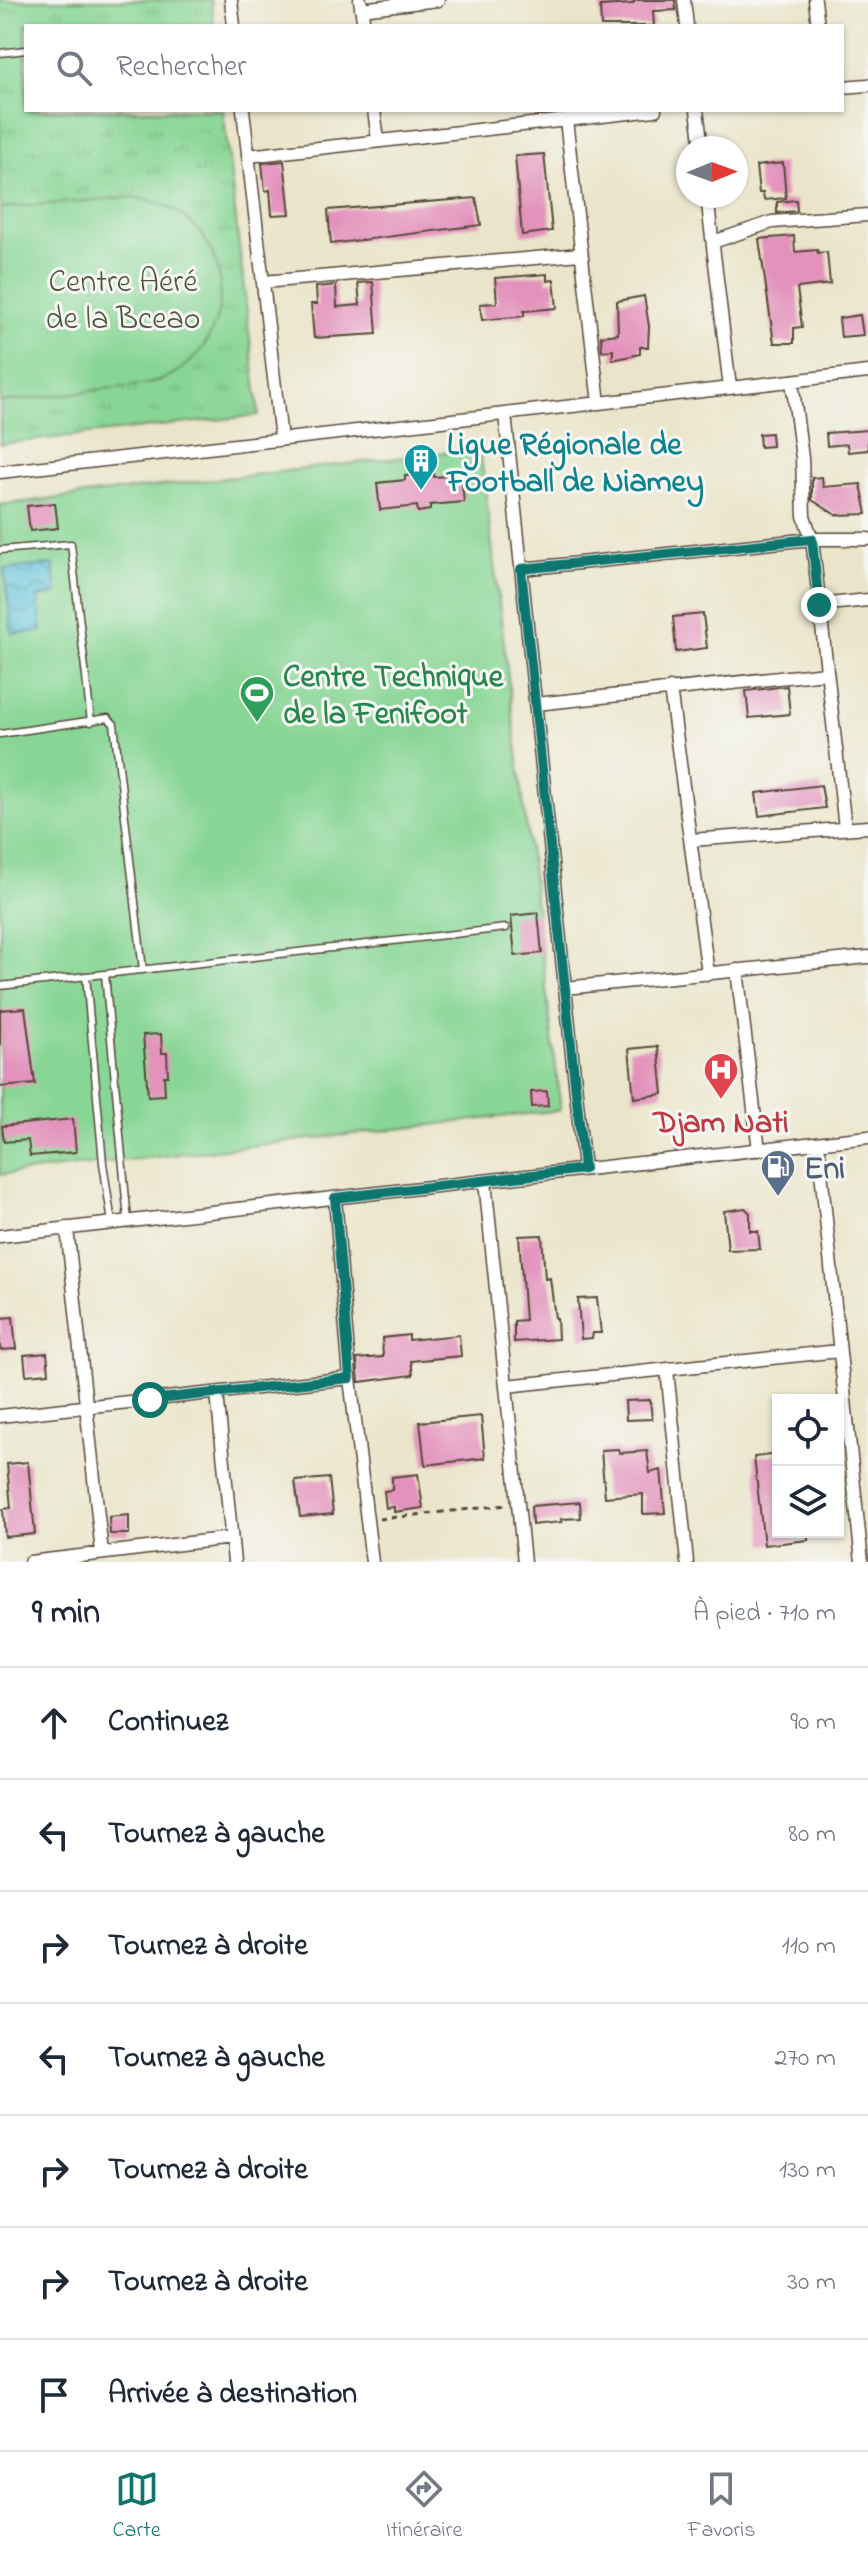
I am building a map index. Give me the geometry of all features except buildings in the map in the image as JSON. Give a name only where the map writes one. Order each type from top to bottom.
[{"type":"street","points":[[231,0],[234,24]]},
{"type":"street","points":[[364,24],[361,4],[438,0]]},
{"type":"street","points":[[684,0],[687,24]]},
{"type":"street","points":[[815,0],[818,24]]},
{"type":"street","points":[[844,87],[868,85]]},
{"type":"street","points":[[243,112],[281,439]]},
{"type":"street","points":[[374,112],[378,140]]},
{"type":"street","points":[[248,156],[637,112]]},
{"type":"street","points":[[697,112],[700,136]]},
{"type":"street","points":[[566,120],[599,403]]},
{"type":"street","points":[[709,208],[730,388]]},
{"type":"street","points":[[713,242],[772,222],[868,215]]},
{"type":"street","points":[[263,282],[580,254]]},
{"type":"street","points":[[0,472],[868,372]]},
{"type":"street","points":[[792,381],[802,458],[804,516],[812,539],[845,828]]},
{"type":"street","points":[[505,414],[584,1169]]},
{"type":"street","points":[[521,569],[812,539],[868,539]]},
{"type":"street","points":[[819,605],[868,600]]},
{"type":"street","points":[[536,704],[826,673]]},
{"type":"street","points":[[670,688],[708,974]]},
{"type":"street","points":[[691,840],[868,827]]},
{"type":"street","points":[[565,988],[868,957]]},
{"type":"street","points":[[737,970],[759,1150]]},
{"type":"street","points":[[0,1236],[868,1137]]},
{"type":"street","points":[[818,1143],[862,1562]]},
{"type":"street","points":[[485,1181],[524,1562]]},
{"type":"street","points":[[335,1198],[350,1378],[372,1562]]},
{"type":"street","points":[[67,1228],[102,1553]]},
{"type":"street","points":[[506,1386],[839,1351]]},
{"type":"street","points":[[667,1370],[687,1562]]},
{"type":"street","points":[[0,1416],[350,1378]]},
{"type":"street","points":[[217,1393],[234,1562]]},
{"type":"street","points":[[853,1476],[868,1475]]},
{"type":"street","points":[[30,1562],[231,1538]]},
{"type":"lane","points":[[0,53],[24,50]]},
{"type":"lane","points":[[0,550],[71,544],[91,722]]},
{"type":"lane","points":[[0,734],[108,718],[114,724],[143,970]]},
{"type":"lane","points":[[0,986],[506,928]]},
{"type":"lane","points":[[105,974],[128,1221]]},
{"type":"lane","points":[[86,976],[103,1163],[112,1223]]},
{"type":"path","points":[[367,1520],[518,1504]]},
{"type":"green space","name":"Centre Aéré de la Bceao","points":[[0,0],[211,0],[214,24],[24,24],[24,112],[223,112],[259,415],[0,444]]},
{"type":"green space","points":[[133,197],[160,204],[184,217],[201,234],[213,255],[219,277],[220,300],[215,323],[205,344],[190,362],[170,376],[154,382],[0,402],[0,208]]},
{"type":"green space","name":"Centre Technique de la Fenifoot","points":[[480,448],[561,1110],[0,1175],[0,505]]},
{"type":"water","points":[[53,564],[57,594],[38,597],[42,631],[12,634],[4,569]]},
{"type":"place","name":"Ligue Régionale de Football de Niamey","points":[[421,492]]},
{"type":"place","name":"Centre Technique de la Fenifoot","points":[[257,724]]},
{"type":"place","name":"Djam Nati","points":[[721,1101]]},
{"type":"place","name":"Eni","points":[[778,1198]]},
{"type":"route","points":[[150,1400],[350,1378],[335,1198],[584,1169],[521,569],[812,539],[819,605]]}]
